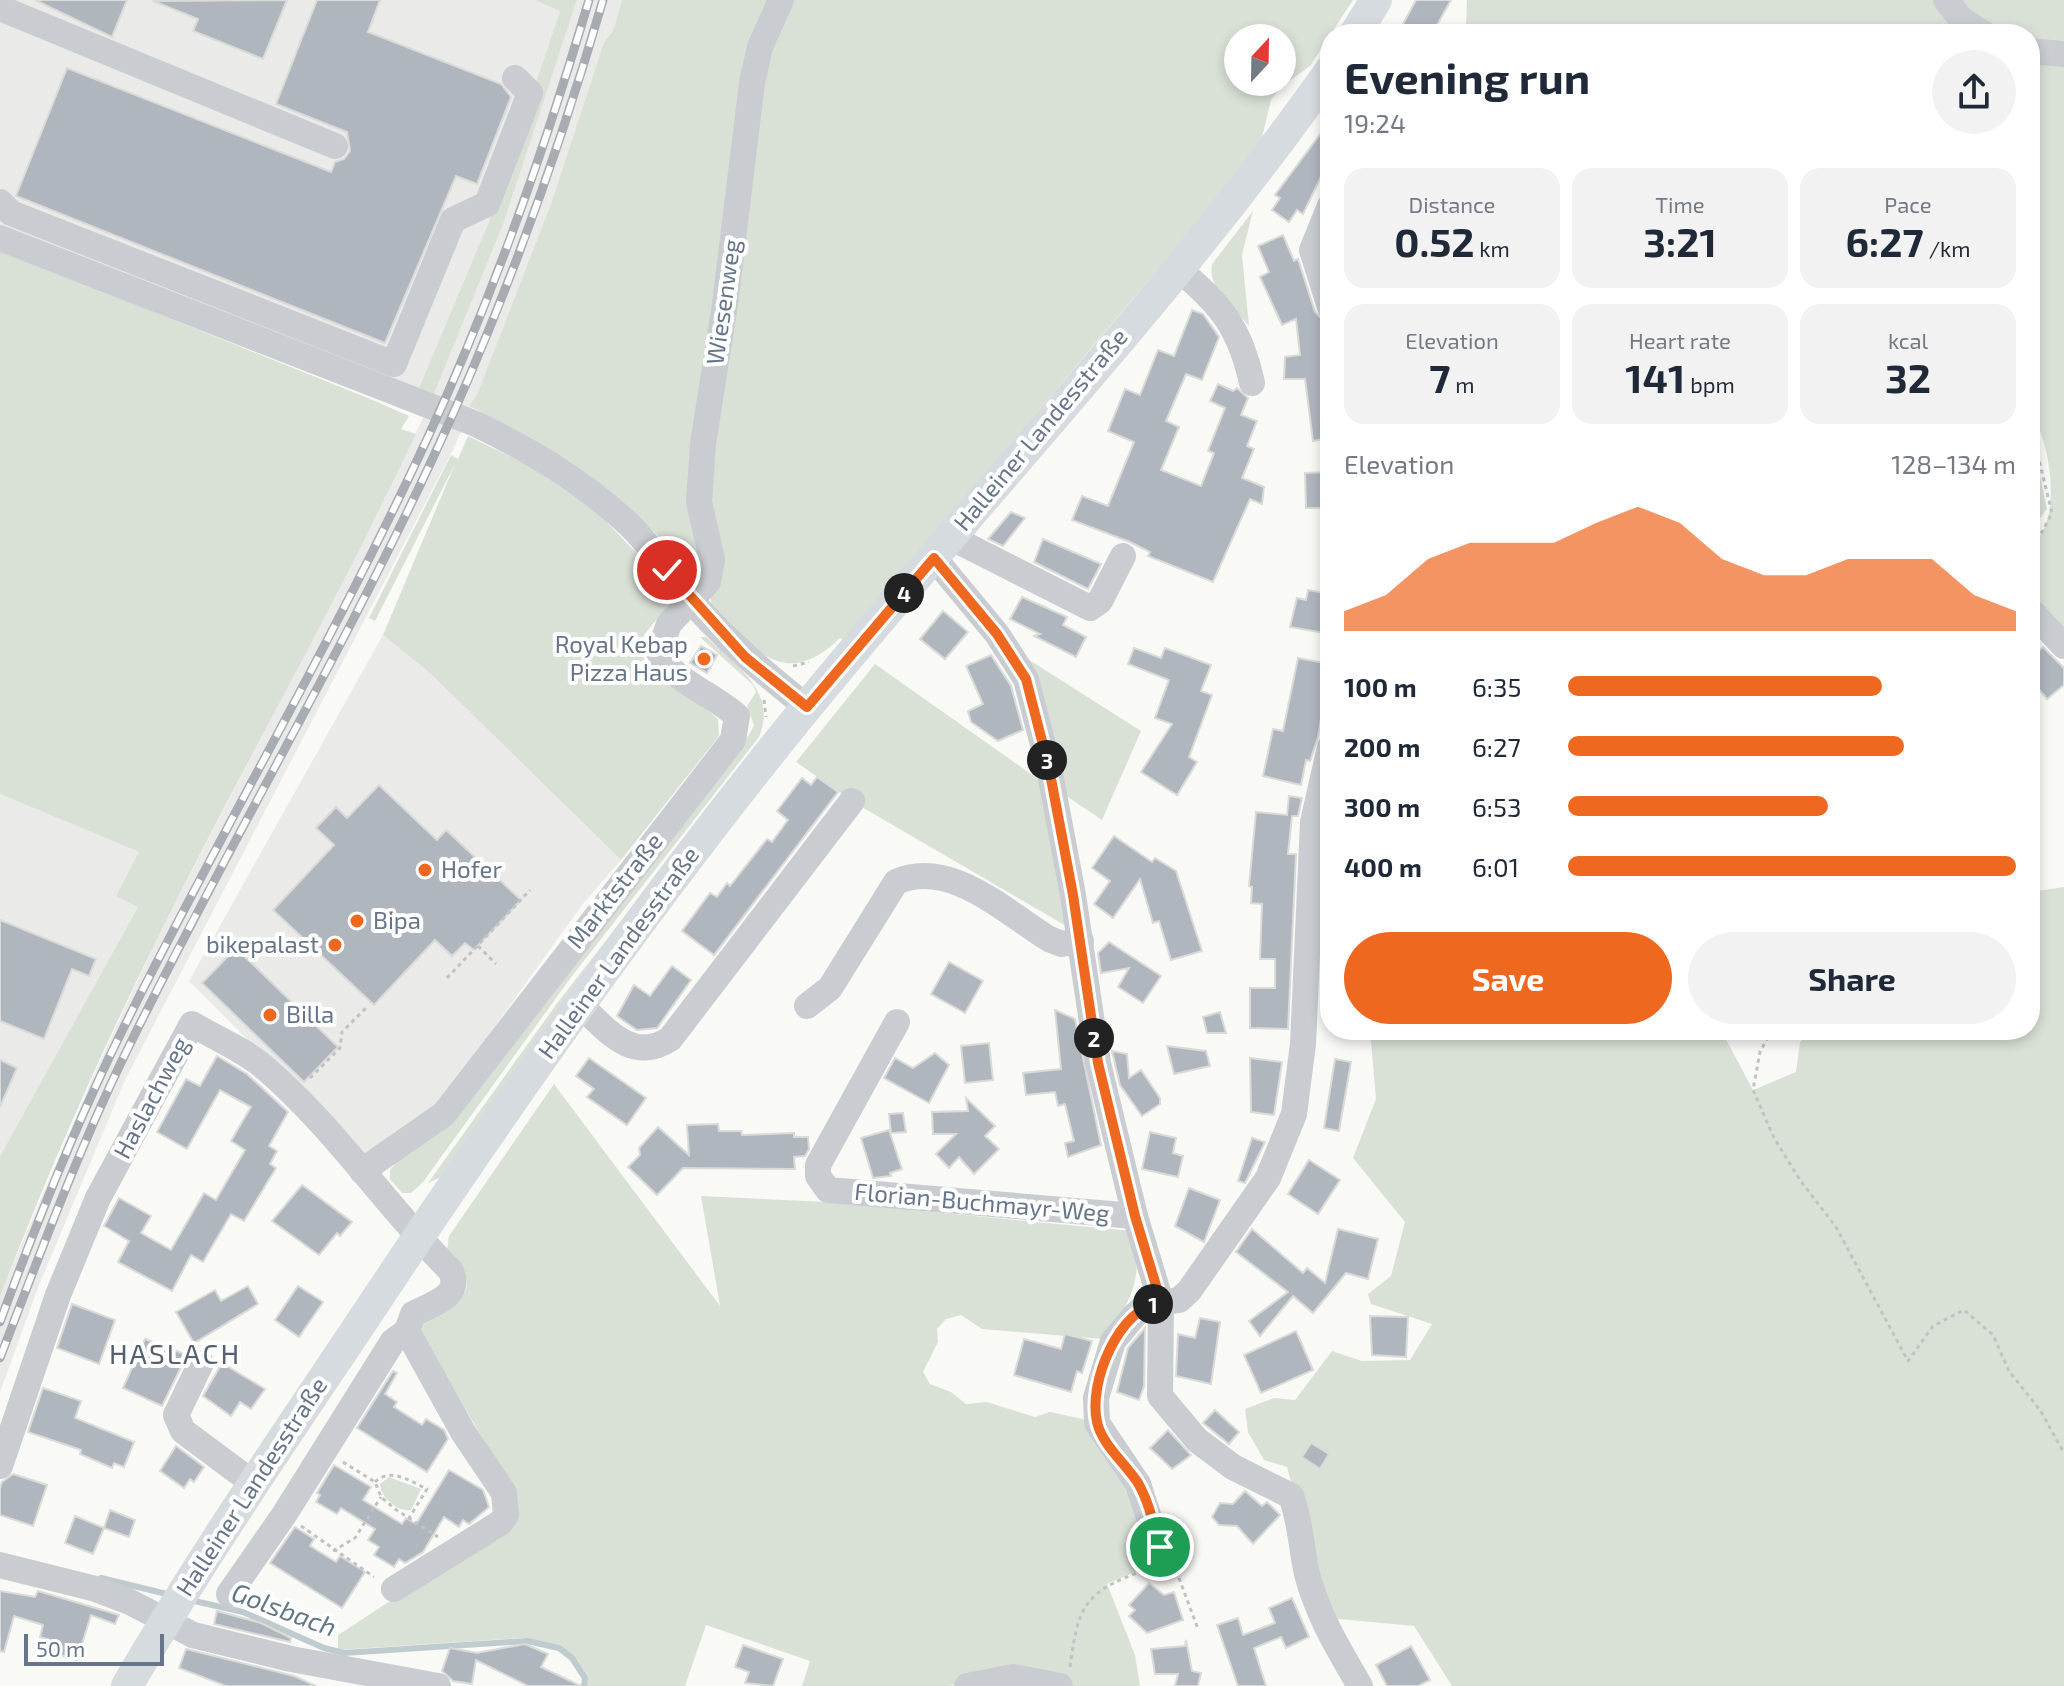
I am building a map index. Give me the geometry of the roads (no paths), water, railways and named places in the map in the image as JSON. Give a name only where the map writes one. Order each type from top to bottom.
[{"type":"main road","points":[[1361,24],[1376,0]]},
{"type":"main road","name":"Halleiner Landesstraße","points":[[127,1686],[253,1483],[418,1237],[579,1004],[721,813],[1257,173],[1320,85]]},
{"type":"street","name":"Wiesenweg","points":[[693,602],[708,582],[712,559],[699,502],[703,444],[725,304],[752,83],[760,47],[781,0]]},
{"type":"street","points":[[1946,0],[1969,24]]},
{"type":"street","points":[[0,8],[335,146]]},
{"type":"street","points":[[2040,52],[2064,54]]},
{"type":"street","points":[[0,202],[11,213],[394,364],[453,220],[487,204],[530,93],[515,78]]},
{"type":"street","points":[[1320,230],[1312,250],[1320,275]]},
{"type":"street","points":[[0,238],[476,424],[533,452],[586,488],[627,522],[693,602],[745,657],[807,707]]},
{"type":"street","points":[[1178,269],[1206,292],[1234,324],[1252,383]]},
{"type":"street","points":[[942,548],[1090,608],[1100,601],[1123,556]]},
{"type":"street","points":[[942,548],[1026,679],[1049,768],[1081,941],[1098,1063],[1135,1216],[1161,1302],[1160,1396],[1197,1440],[1233,1467],[1291,1496],[1298,1514],[1307,1573],[1321,1618],[1360,1686]]},
{"type":"street","name":"Marktstraße","points":[[362,1171],[444,1114],[733,740],[737,716],[721,701],[664,665],[659,652],[669,624],[693,602]]},
{"type":"street","points":[[2040,621],[2064,646]]},
{"type":"street","points":[[1163,1561],[1138,1484],[1097,1423],[1096,1410],[1103,1370],[1113,1341],[1146,1305],[1179,1300],[1223,1247],[1268,1178],[1294,1114],[1303,1044],[1313,822],[1320,791]]},
{"type":"street","points":[[579,1004],[627,1044],[641,1050],[657,1048],[670,1039],[852,801]]},
{"type":"street","points":[[807,1006],[830,988],[896,882],[911,875],[948,877],[1049,939],[1062,944],[1081,941]]},
{"type":"street","name":"Florian-Buchmayr-Weg","points":[[897,1022],[818,1165],[818,1176],[828,1190],[1135,1216]]},
{"type":"street","name":"Haslachweg","points":[[0,1466],[58,1295],[98,1198],[192,1024],[263,1065],[294,1095],[451,1271],[455,1281],[453,1290],[446,1297],[413,1314],[407,1331]]},
{"type":"street","points":[[229,1594],[326,1451],[393,1341],[407,1331],[507,1502],[506,1515],[500,1523],[394,1589]]},
{"type":"street","points":[[201,1363],[176,1415],[183,1431],[253,1483]]},
{"type":"street","points":[[0,1565],[96,1589],[130,1602],[175,1605],[193,1635],[277,1656],[438,1686]]},
{"type":"street","points":[[967,1686],[1013,1677],[1064,1682]]},
{"type":"waterway","name":"Golsbach","points":[[101,1578],[171,1595]]},
{"type":"waterway","name":"Golsbach","points":[[190,1600],[243,1612],[324,1648],[344,1653],[527,1641],[559,1648],[572,1658],[585,1678],[584,1686]]},
{"type":"railway","points":[[0,1322],[57,1176],[104,1068],[354,588],[452,384],[516,222],[589,0]]},
{"type":"railway","points":[[0,1358],[62,1198],[113,1079],[359,608],[457,406],[526,234],[567,118],[603,0]]},
{"type":"place","name":"Royal Kebap Pizza Haus","points":[[704,659]]},
{"type":"place","name":"Hofer","points":[[425,870]]},
{"type":"place","name":"Bipa","points":[[357,921]]},
{"type":"place","name":"bikepalast","points":[[335,945]]},
{"type":"place","name":"Billa","points":[[270,1015]]},
{"type":"district","name":"HASLACH","points":[[175,1354]]}]
